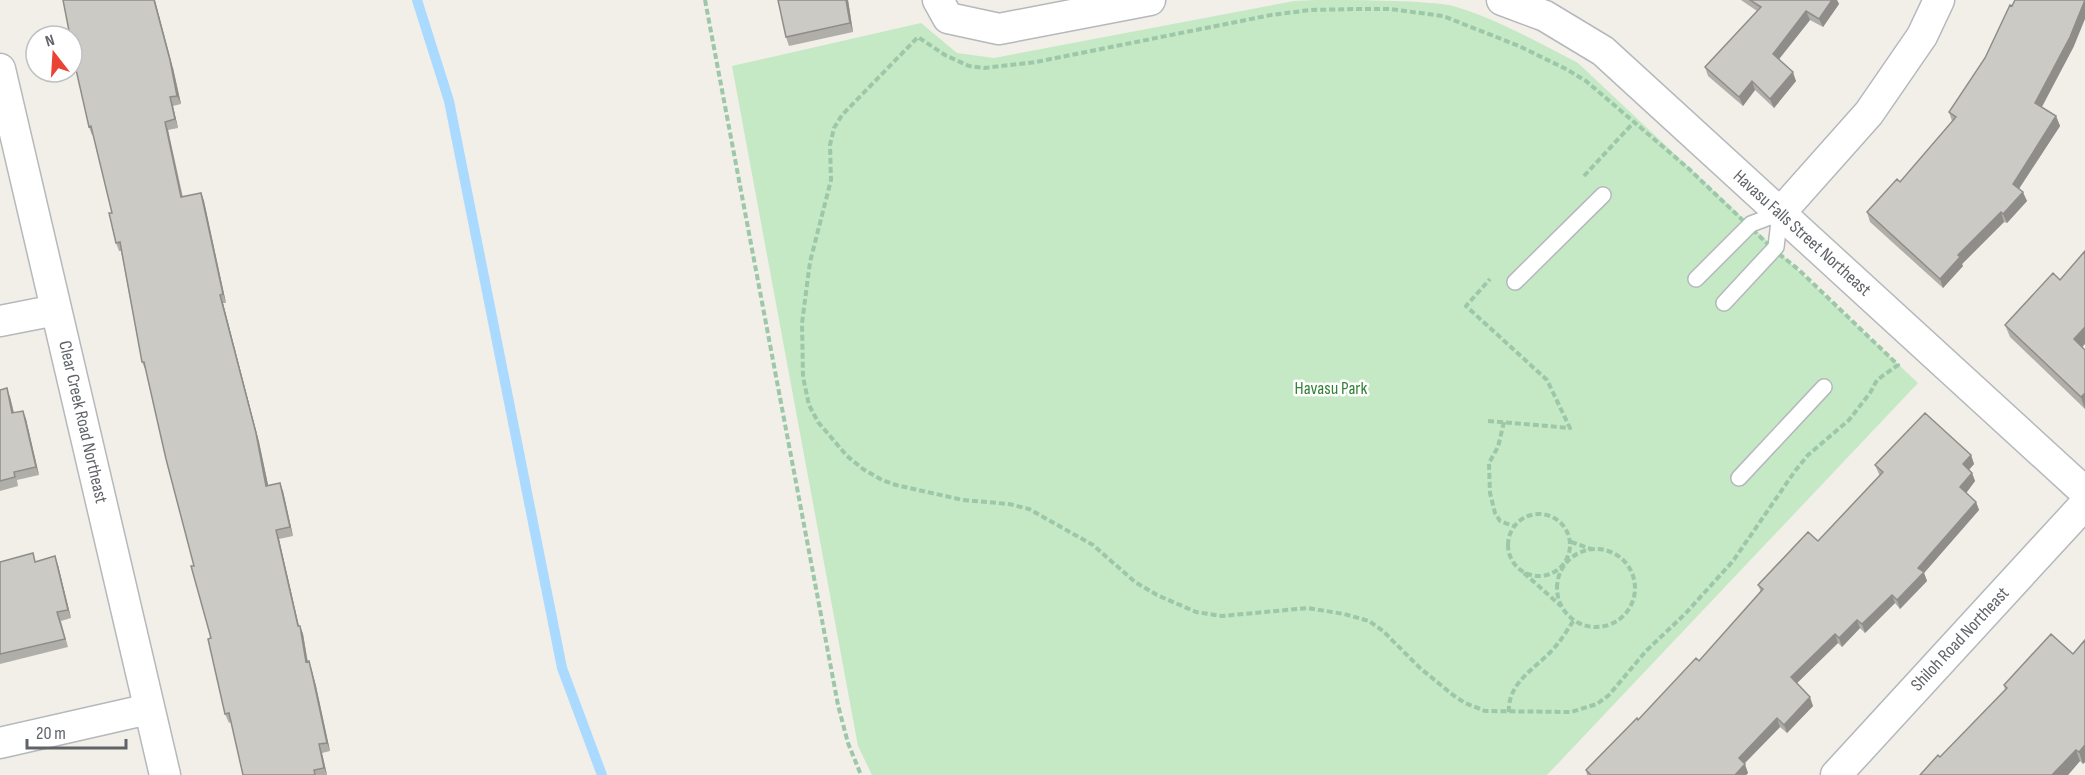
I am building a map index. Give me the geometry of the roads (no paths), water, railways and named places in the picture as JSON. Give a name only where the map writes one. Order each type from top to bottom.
[{"type":"street","points":[[938,0],[948,18],[999,28],[1150,0]]},
{"type":"street","name":"Havasu Falls Street Northeast","points":[[1502,0],[1545,16],[1603,51],[2085,492]]},
{"type":"street","points":[[1780,213],[1869,113],[1922,36],[1940,0]]},
{"type":"street","name":"Clear Creek Road Northeast","points":[[0,69],[165,775]]},
{"type":"street","points":[[0,321],[56,310]]},
{"type":"street","name":"Shiloh Road Northeast","points":[[1836,775],[2085,504]]},
{"type":"street","points":[[0,743],[149,709]]},
{"type":"lane","points":[[1515,282],[1603,195]]},
{"type":"lane","points":[[1696,279],[1749,227],[1780,213]]},
{"type":"lane","points":[[1724,303],[1776,247],[1780,213]]},
{"type":"lane","points":[[1739,478],[1824,387]]},
{"type":"waterway","points":[[417,0],[449,101],[562,668],[602,775]]},
{"type":"park label","name":"Havasu Park","points":[[1331,388]]}]
